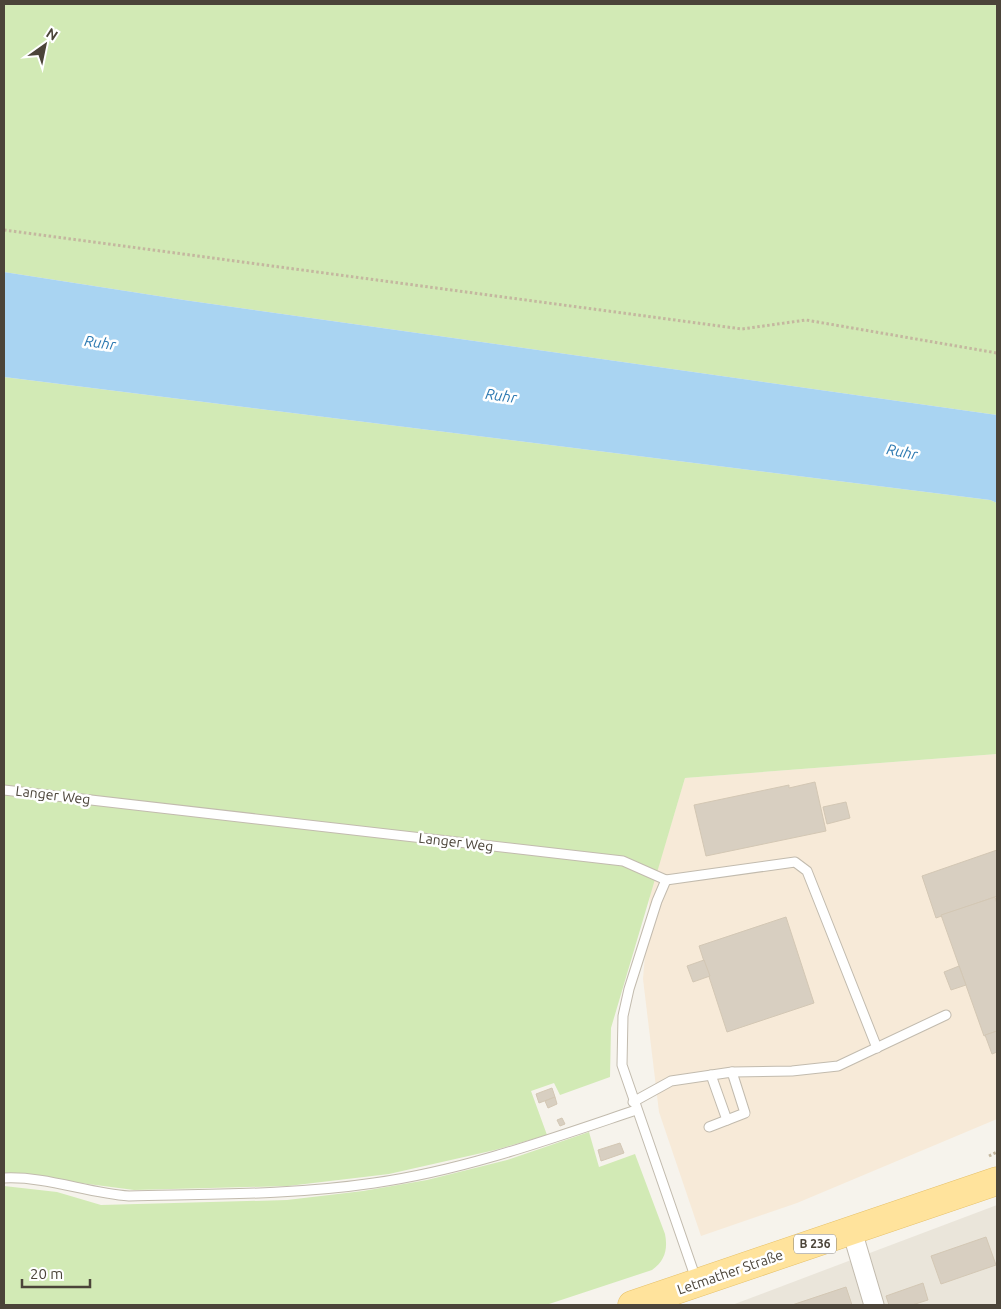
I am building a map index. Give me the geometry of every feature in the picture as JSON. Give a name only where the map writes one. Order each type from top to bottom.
[{"type":"main road","name":"Letmather Straße","points":[[632,1305],[997,1181]]},
{"type":"street","points":[[852,1231],[874,1305]]},
{"type":"lane","name":"Langer Weg","points":[[4,790],[623,861],[666,880]]},
{"type":"lane","points":[[697,1283],[634,1106],[622,1065],[623,1016],[657,901],[666,880],[795,862],[807,870],[877,1048]]},
{"type":"lane","points":[[4,1178],[19,1178],[100,1194],[129,1196],[306,1190],[365,1184],[434,1172],[511,1152],[634,1106],[671,1081],[732,1072],[792,1072],[838,1066],[946,1015]]},
{"type":"lane","points":[[709,1127],[745,1113],[732,1072]]},
{"type":"lane","points":[[711,1074],[727,1120]]},
{"type":"path","points":[[4,230],[742,329],[806,320],[997,353]]},
{"type":"shaded area","points":[[997,754],[997,1119],[797,1203],[701,1236],[659,1112],[643,979],[650,894],[685,778]]},
{"type":"shaded area","points":[[997,1205],[997,1305],[732,1305]]},
{"type":"green space","points":[[4,4],[997,4],[997,415],[184,300],[4,272]]},
{"type":"green space","points":[[4,377],[990,500],[997,503],[997,754],[685,778],[611,1028],[610,1077],[560,1095],[554,1083],[531,1091],[547,1135],[495,1150],[389,1174],[288,1186],[134,1190],[4,1173]]},
{"type":"green space","points":[[589,1132],[599,1167],[635,1154],[665,1234],[666,1245],[663,1259],[652,1270],[546,1305],[4,1305],[4,1186],[57,1192],[101,1205],[287,1200],[363,1191],[427,1180],[507,1160]]},
{"type":"water","name":"Ruhr","points":[[4,272],[184,300],[997,415],[997,503],[990,500],[4,377]]},
{"type":"building","points":[[815,782],[826,831],[706,856],[694,805],[789,785],[789,788]]},
{"type":"building","points":[[846,802],[850,818],[827,824],[823,807]]},
{"type":"building","points":[[997,850],[997,896],[936,918],[922,876]]},
{"type":"building","points":[[995,897],[997,904],[997,1031],[984,1036],[941,915]]},
{"type":"building","points":[[786,917],[814,1003],[727,1032],[699,946]]},
{"type":"building","points":[[704,960],[710,976],[693,982],[687,966]]},
{"type":"building","points":[[959,966],[966,985],[951,990],[944,972]]},
{"type":"building","points":[[997,1031],[997,1052],[992,1054],[985,1035]]},
{"type":"building","points":[[552,1088],[555,1097],[539,1103],[536,1094]]},
{"type":"building","points":[[555,1097],[557,1104],[548,1108],[545,1101]]},
{"type":"building","points":[[562,1118],[565,1124],[560,1126],[557,1120]]},
{"type":"building","points":[[620,1143],[624,1153],[601,1161],[598,1150]]},
{"type":"building","points":[[986,1237],[996,1265],[941,1284],[931,1256]]},
{"type":"building","points":[[923,1283],[928,1300],[912,1305],[889,1305],[886,1296]]},
{"type":"building","points":[[846,1287],[852,1305],[792,1305]]}]
